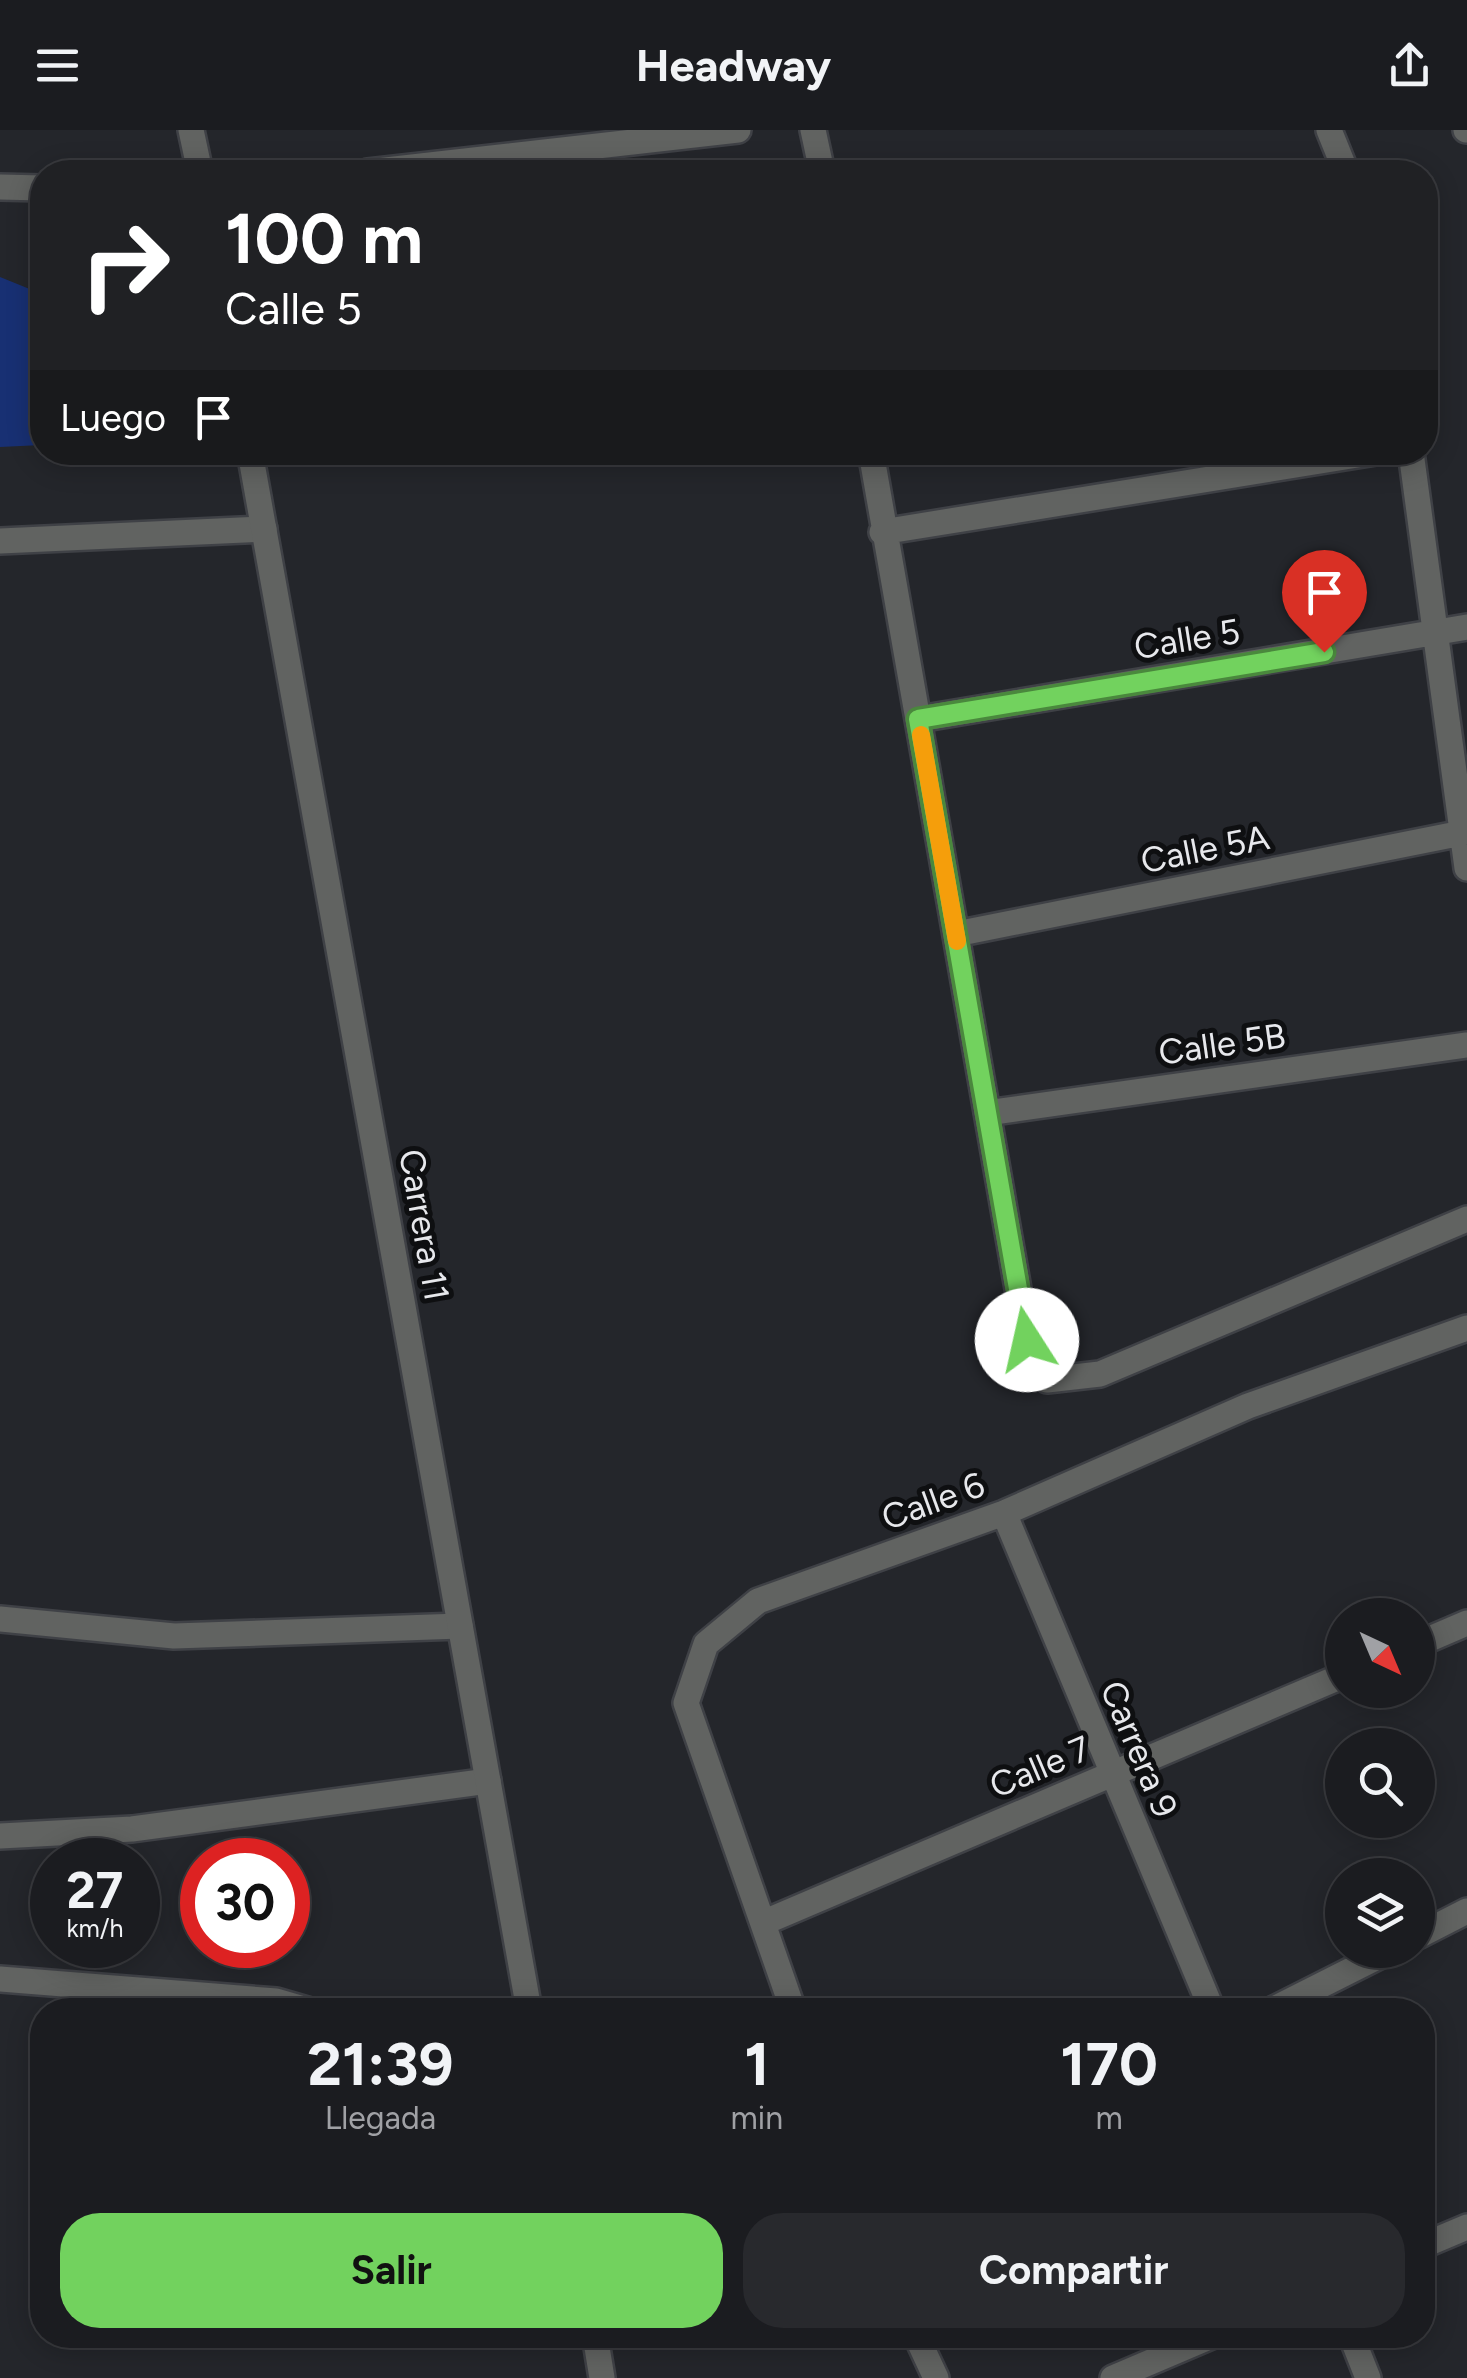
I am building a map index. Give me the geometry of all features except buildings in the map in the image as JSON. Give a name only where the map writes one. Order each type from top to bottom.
[{"type":"street","points":[[191,130],[197,160]]},
{"type":"street","points":[[474,160],[738,130]]},
{"type":"street","points":[[813,130],[819,160]]},
{"type":"street","points":[[1329,130],[1341,160]]},
{"type":"street","points":[[0,187],[30,188]]},
{"type":"street","name":"Carrera 11","points":[[252,465],[526,1998]]},
{"type":"street","points":[[873,465],[1027,1340],[1048,1380],[1100,1374],[1467,1219]]},
{"type":"street","points":[[882,532],[1296,465]]},
{"type":"street","points":[[1413,465],[1467,868]]},
{"type":"street","points":[[0,541],[264,529]]},
{"type":"street","name":"Calle 5","points":[[918,719],[1467,627]]},
{"type":"street","name":"Calle 5A","points":[[956,934],[1464,833]]},
{"type":"street","name":"Calle 5B","points":[[987,1113],[1467,1045]]},
{"type":"street","name":"Calle 6","points":[[788,1998],[686,1703],[706,1644],[758,1601],[1004,1513],[1248,1406],[1467,1328]]},
{"type":"street","name":"Carrera 9","points":[[1004,1513],[1207,1998]]},
{"type":"street","points":[[0,1619],[174,1636],[460,1626]]},
{"type":"street","points":[[1435,1636],[1467,1622]]},
{"type":"street","name":"Calle 7","points":[[764,1922],[1325,1683]]},
{"type":"street","points":[[0,1836],[132,1829],[488,1781]]},
{"type":"street","points":[[1435,1928],[1467,1912]]},
{"type":"street","points":[[1296,1998],[1355,1968]]},
{"type":"street","points":[[0,1979],[238,1998]]},
{"type":"street","points":[[1435,2241],[1467,2227]]},
{"type":"street","points":[[597,2348],[602,2378]]},
{"type":"street","points":[[922,2348],[936,2378]]},
{"type":"street","points":[[1114,2378],[1184,2348]]},
{"type":"street","points":[[1356,2348],[1368,2378]]},
{"type":"slow traffic","points":[[921,735],[957,941]]},
{"type":"route","points":[[1027,1340],[918,719],[1324,652]]}]
